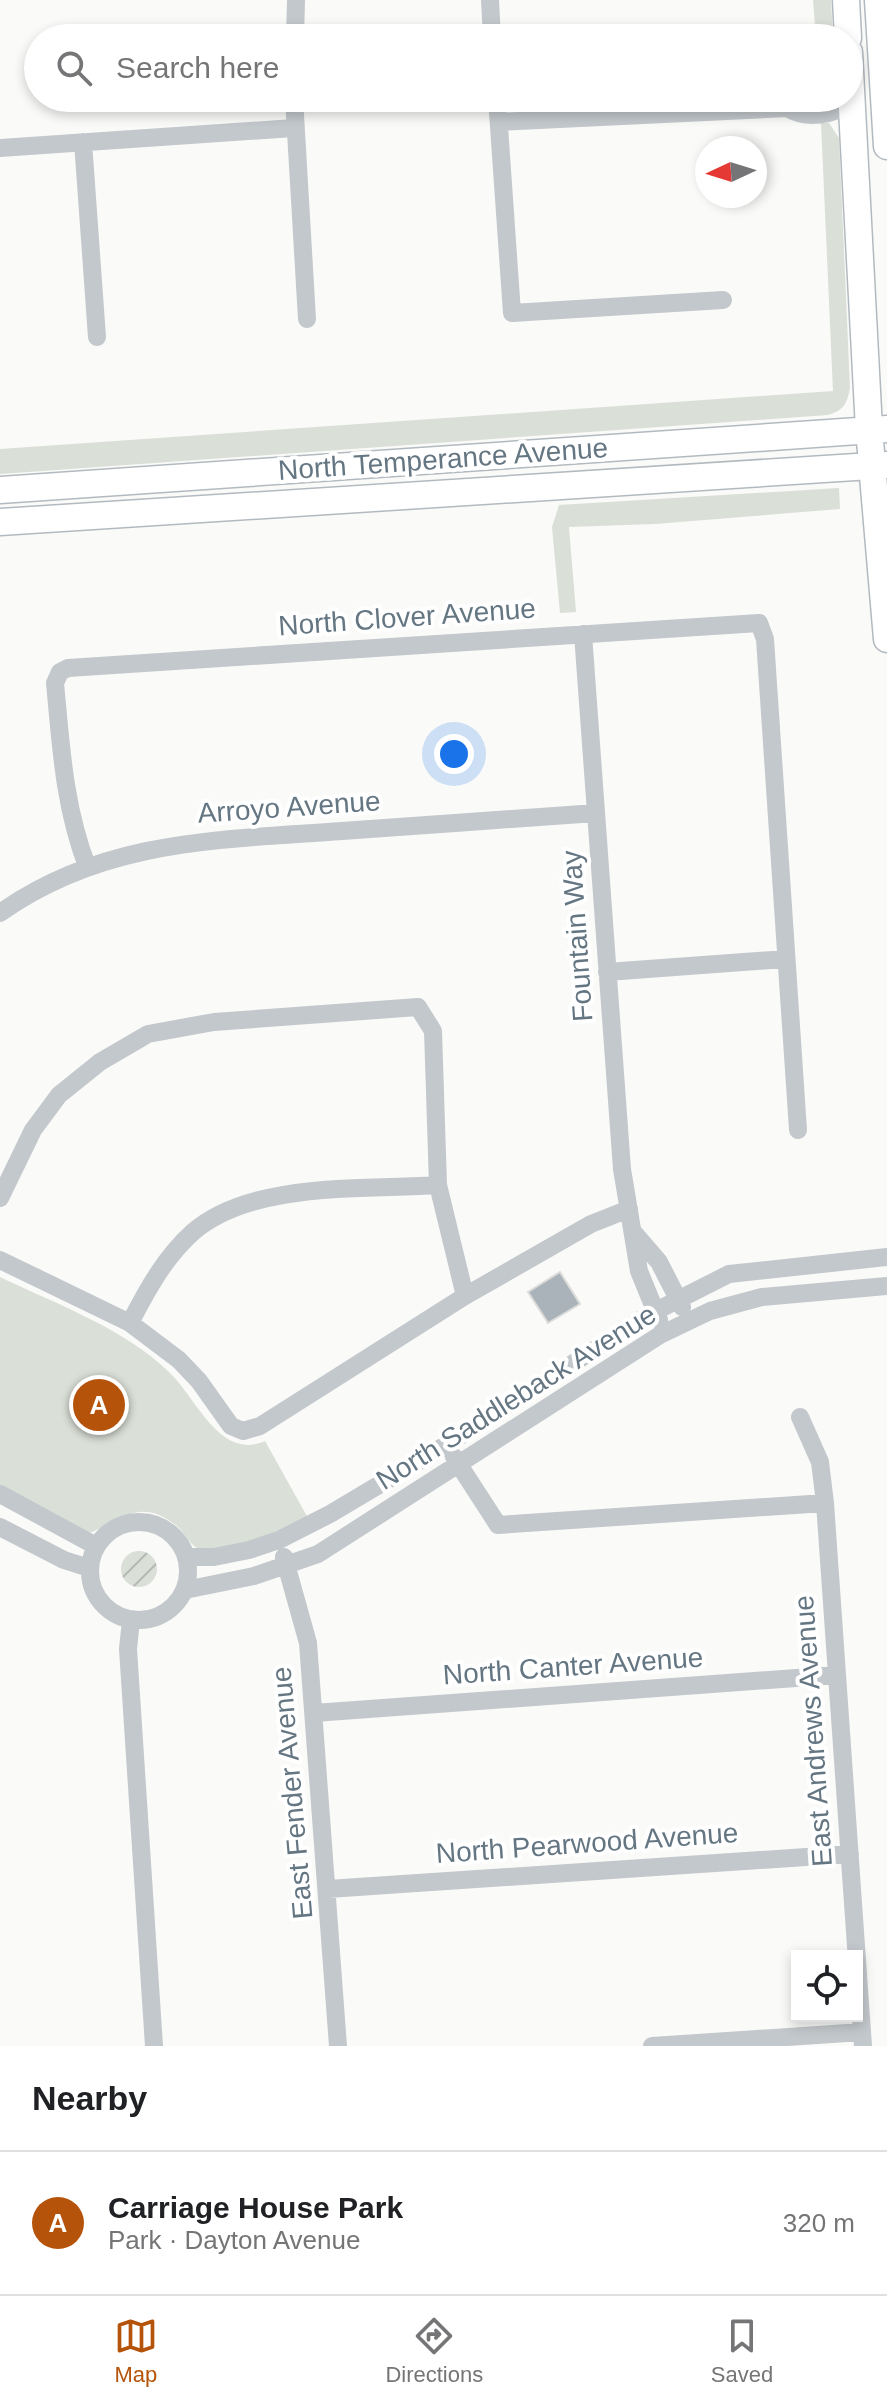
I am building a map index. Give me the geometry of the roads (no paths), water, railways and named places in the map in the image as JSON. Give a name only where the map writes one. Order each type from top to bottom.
[{"type":"main road","points":[[846,0],[847,24]]},
{"type":"main road","points":[[878,0],[887,146]]},
{"type":"main road","points":[[847,112],[878,429],[887,639]]},
{"type":"main road","name":"North Temperance Avenue","points":[[0,490],[878,429]]},
{"type":"main road","name":"North Temperance Avenue","points":[[0,522],[880,465]]},
{"type":"street","points":[[295,24],[296,0]]},
{"type":"street","points":[[490,0],[491,24]]},
{"type":"street","points":[[294,112],[307,319]]},
{"type":"street","points":[[498,112],[512,313],[723,300]]},
{"type":"street","points":[[499,122],[653,112]]},
{"type":"street","points":[[797,112],[799,115],[837,112]]},
{"type":"street","points":[[0,148],[294,128]]},
{"type":"street","points":[[83,142],[97,337]]},
{"type":"street","name":"North Clover Avenue","points":[[87,866],[75,834],[62,770],[55,683],[60,672],[68,668],[759,623],[765,639],[785,959]]},
{"type":"street","name":"Fountain Way","points":[[583,634],[622,1169],[639,1271],[654,1312],[666,1333]]},
{"type":"street","name":"Arroyo Avenue","points":[[0,913],[26,894],[87,866],[169,844],[596,813]]},
{"type":"street","points":[[607,972],[785,959],[798,1130]]},
{"type":"street","points":[[0,1198],[33,1130],[59,1095],[100,1062],[148,1034],[214,1022],[418,1007],[433,1031],[438,1185],[465,1296]]},
{"type":"street","points":[[130,1323],[165,1262],[194,1231],[224,1212],[277,1195],[438,1185]]},
{"type":"street","points":[[0,1260],[130,1323],[179,1360],[199,1381],[231,1426],[243,1431],[260,1426],[465,1296],[591,1224],[629,1209]]},
{"type":"street","name":"Fountain Way","points":[[634,1233],[659,1262],[689,1322]]},
{"type":"street","name":"North Saddleback Avenue","points":[[186,1557],[229,1554],[279,1540],[446,1445],[654,1312],[729,1274],[887,1257]]},
{"type":"street","name":"North Saddleback Avenue","points":[[185,1590],[287,1567],[318,1554],[666,1333],[710,1311],[762,1297],[887,1286]]},
{"type":"street","name":"East Andrews Avenue","points":[[800,1417],[820,1462],[825,1503],[863,2039]]},
{"type":"street","points":[[446,1445],[498,1525],[825,1503]]},
{"type":"street","points":[[0,1494],[96,1546]]},
{"type":"street","points":[[138,1521],[155,1523],[170,1532],[186,1557],[185,1590],[167,1611],[154,1618],[131,1620],[111,1612],[99,1600],[91,1585],[89,1568],[96,1546],[106,1533],[138,1521]]},
{"type":"street","points":[[0,1527],[51,1555],[89,1568]]},
{"type":"street","name":"East Fender Avenue","points":[[279,1540],[308,1643],[338,2046]]},
{"type":"street","points":[[131,1620],[128,1649],[154,2046]]},
{"type":"street","name":"North Canter Avenue","points":[[314,1713],[837,1675]]},
{"type":"street","name":"North Pearwood Avenue","points":[[328,1889],[850,1854]]},
{"type":"street","points":[[652,2046],[863,2039]]},
{"type":"place","name":"Carriage House Park","points":[[99,1405]]}]
